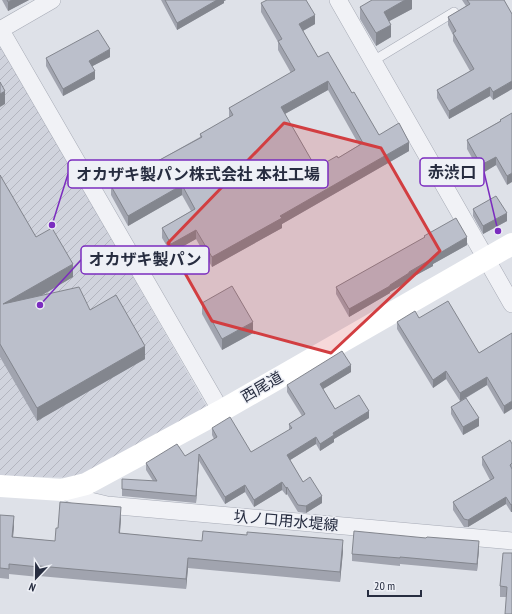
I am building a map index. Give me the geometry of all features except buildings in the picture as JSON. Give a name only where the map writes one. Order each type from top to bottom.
[{"type":"street","points":[[52,0],[0,30],[221,411]]},
{"type":"street","points":[[338,0],[512,304]]},
{"type":"street","name":"西尾道","points":[[0,486],[62,490],[86,484],[221,411],[512,244]]},
{"type":"street","name":"圦ノ口用水堤線","points":[[62,490],[86,500],[107,505],[512,540]]},
{"type":"lane","points":[[373,61],[454,12]]},
{"type":"highlighted area","points":[[284,123],[381,148],[440,251],[331,353],[212,321],[168,243]]},
{"type":"shaded area","points":[[0,43],[207,407],[81,478],[0,476]]},
{"type":"place","name":"オカザキ製パン株式会社 本社工場","points":[[52,225]]},
{"type":"place","name":"赤渋口","points":[[498,231]]},
{"type":"place","name":"オカザキ製パン","points":[[40,305]]}]
